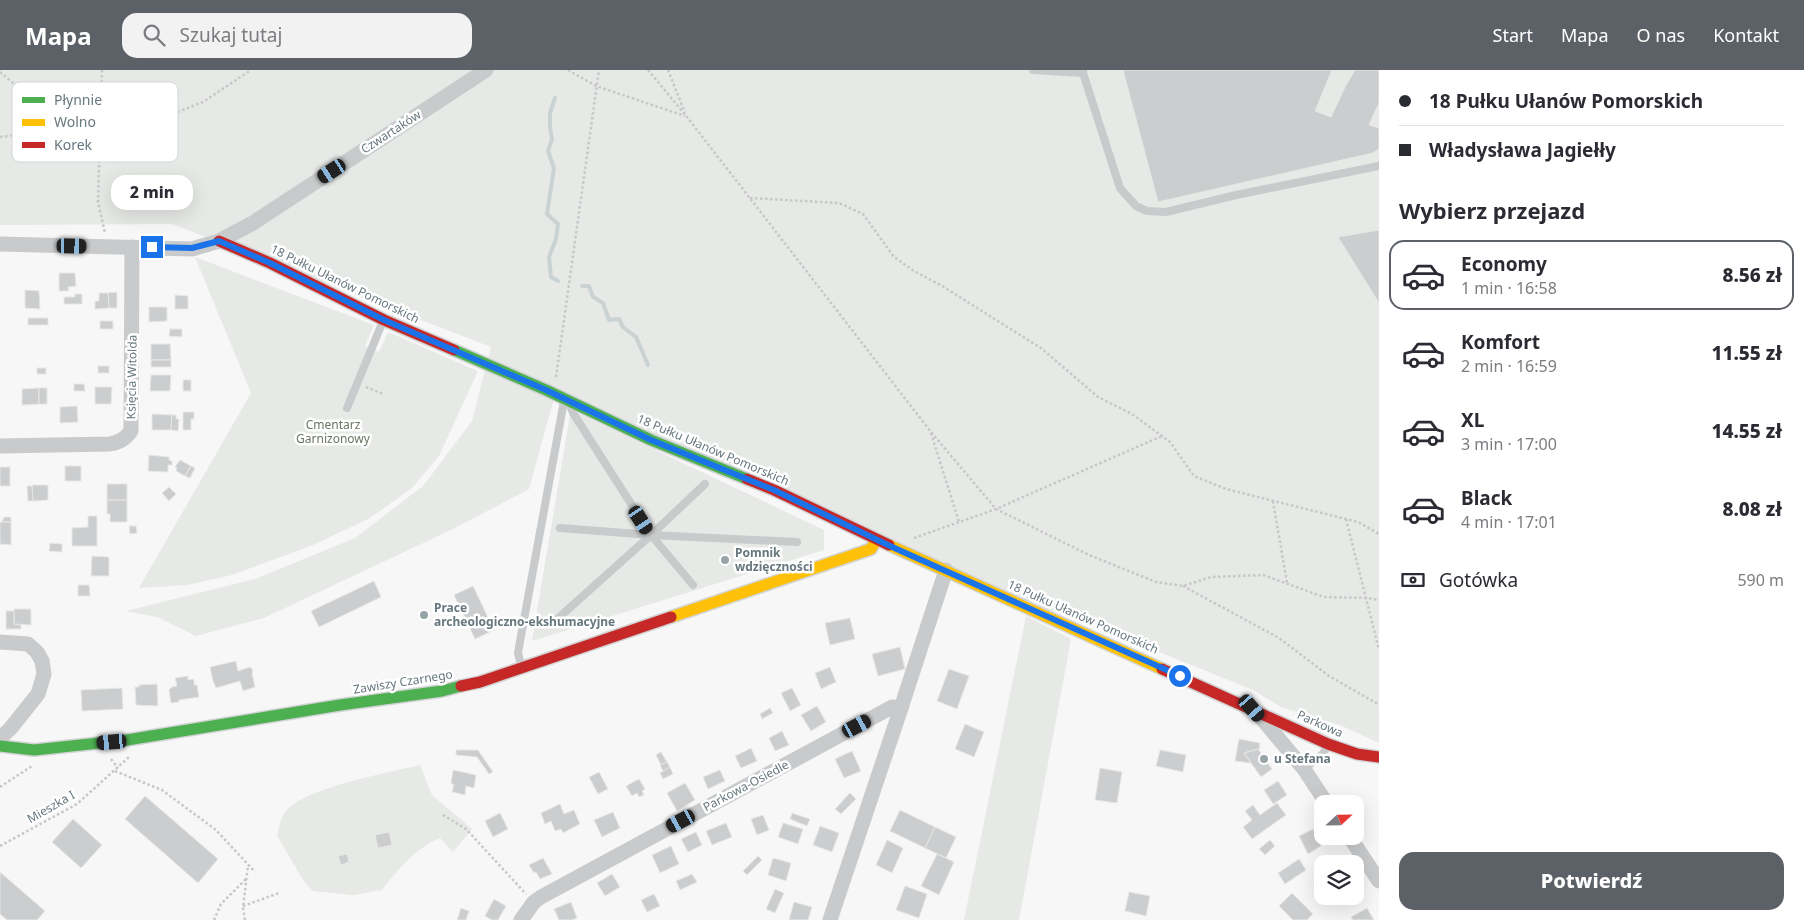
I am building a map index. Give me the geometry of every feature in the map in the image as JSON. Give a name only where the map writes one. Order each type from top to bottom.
[{"type":"street","name":"Czwartaków","points":[[0,244],[192,248],[219,241],[253,223],[486,70]]},
{"type":"street","name":"18 Pułku Ułanów Pomorskich","points":[[219,241],[270,263],[384,320],[482,361],[651,440],[774,490],[876,540],[1252,708]]},
{"type":"street","name":"Księcia Witolda","points":[[0,446],[110,444],[126,438],[131,431],[132,247]]},
{"type":"street","name":"Zawiszy Czarnego","points":[[0,746],[34,750],[127,740],[340,705],[442,691],[480,682],[871,548],[876,540]]},
{"type":"street","points":[[830,920],[946,570]]},
{"type":"street","points":[[0,642],[28,644],[37,652],[42,661],[44,674],[38,694],[10,729],[0,738]]},
{"type":"street","name":"Parkowa-Osiedle","points":[[522,920],[534,902],[541,897],[892,707],[901,708]]},
{"type":"street","points":[[1252,708],[1304,769],[1321,795]]},
{"type":"street","name":"Parkowa","points":[[1252,708],[1328,744],[1357,754],[1379,757]]},
{"type":"street","points":[[1355,845],[1379,882]]},
{"type":"lane","points":[[1033,70],[1083,72],[1120,188],[1136,206],[1147,211],[1166,212],[1236,194],[1379,166]]},
{"type":"lane","points":[[347,408],[384,320]]},
{"type":"lane","points":[[567,400],[573,413],[651,536],[693,584]]},
{"type":"lane","points":[[522,667],[518,653],[567,400]]},
{"type":"lane","points":[[555,621],[651,536],[705,484]]},
{"type":"lane","points":[[560,528],[651,536],[797,542]]},
{"type":"lane","points":[[1304,769],[1323,754],[1328,744]]},
{"type":"path","points":[[178,112],[203,102],[251,70]]},
{"type":"path","points":[[568,70],[596,86],[687,117]]},
{"type":"path","points":[[556,377],[599,70]]},
{"type":"path","points":[[648,70],[687,117],[931,432],[996,509],[1089,555],[1156,582],[1183,586],[1279,638],[1329,676],[1379,703]]},
{"type":"path","points":[[668,70],[687,117]]},
{"type":"path","points":[[0,72],[12,82]]},
{"type":"path","points":[[100,164],[98,202],[106,240]]},
{"type":"path","points":[[750,198],[839,203],[864,214],[894,257],[1041,348],[1098,397],[1132,414],[1170,442],[1194,476],[1226,489],[1358,522],[1379,534]]},
{"type":"path","points":[[358,383],[383,394]]},
{"type":"path","points":[[931,432],[959,522]]},
{"type":"path","points":[[890,546],[996,509],[1162,436]]},
{"type":"path","points":[[1272,501],[1287,584]]},
{"type":"path","points":[[1346,519],[1379,650]]},
{"type":"path","points":[[1183,586],[1211,577],[1263,575],[1324,597],[1379,600]]},
{"type":"path","name":"Mieszka I","points":[[0,846],[76,804],[131,755]]},
{"type":"path","points":[[0,787],[34,765]]},
{"type":"path","points":[[115,771],[162,790],[216,830],[255,872]]},
{"type":"path","points":[[442,815],[466,829],[534,902]]},
{"type":"path","points":[[245,920],[243,906],[248,865]]},
{"type":"path","points":[[214,920],[221,904],[247,878]]},
{"type":"path","points":[[243,906],[279,892]]},
{"type":"green space","points":[[0,70],[1379,70],[1379,743],[1340,725],[1281,707],[1253,690],[1112,633],[1029,603],[556,391],[529,489],[455,528],[264,618],[196,636],[157,617],[126,611],[255,579],[355,538],[423,486],[472,421],[491,347],[172,224],[0,225]]},
{"type":"green space","name":"Cmentarz Garnizonowy","points":[[195,257],[374,325],[365,346],[379,352],[388,332],[478,371],[439,456],[412,488],[370,518],[313,545],[232,575],[187,585],[139,588],[251,393]]},
{"type":"green space","points":[[575,412],[824,530],[824,550],[532,641],[570,415]]},
{"type":"green space","points":[[1026,616],[1071,639],[1019,920],[964,920]]},
{"type":"green space","points":[[420,765],[432,795],[472,829],[453,852],[440,838],[431,842],[415,853],[394,874],[382,890],[353,895],[313,891],[305,883],[277,836],[284,814],[292,805],[325,789]]},
{"type":"building","points":[[1123,70],[1332,70],[1315,111],[1331,117],[1355,70],[1379,70],[1379,103],[1369,125],[1379,128],[1379,149],[1373,153],[1158,202]]},
{"type":"building","points":[[1379,230],[1379,303],[1338,237]]},
{"type":"building","points":[[59,273],[75,273],[76,286],[68,287],[69,291],[59,291]]},
{"type":"building","points":[[25,290],[39,291],[40,309],[25,308]]},
{"type":"building","points":[[117,292],[117,308],[109,308],[108,293]]},
{"type":"building","points":[[99,293],[108,293],[109,308],[95,309],[95,301],[99,301]]},
{"type":"building","points":[[75,294],[82,294],[82,304],[64,304],[64,297],[75,297]]},
{"type":"building","points":[[175,295],[188,296],[188,309],[175,309]]},
{"type":"building","points":[[149,307],[167,307],[167,321],[149,322]]},
{"type":"building","points":[[28,318],[48,318],[48,325],[28,325]]},
{"type":"building","points":[[100,321],[113,321],[113,329],[100,329]]},
{"type":"building","points":[[170,329],[182,329],[182,337],[169,336]]},
{"type":"building","points":[[151,344],[170,344],[171,360],[151,360]]},
{"type":"building","points":[[151,360],[171,360],[171,367],[151,367]]},
{"type":"building","points":[[98,366],[109,366],[109,373],[98,373]]},
{"type":"building","points":[[37,368],[46,368],[46,374],[37,374]]},
{"type":"building","points":[[151,375],[171,375],[170,391],[150,391]]},
{"type":"building","points":[[183,380],[191,380],[191,391],[183,391]]},
{"type":"building","points":[[74,384],[84,384],[85,391],[74,391]]},
{"type":"building","points":[[95,387],[112,387],[111,404],[95,404]]},
{"type":"building","points":[[39,388],[39,404],[22,405],[22,389]]},
{"type":"building","points":[[39,388],[47,388],[47,404],[39,404]]},
{"type":"building","points":[[77,406],[78,422],[60,423],[60,407]]},
{"type":"building","points":[[183,412],[194,412],[194,419],[191,419],[191,430],[183,430]]},
{"type":"building","points":[[152,414],[172,415],[171,430],[152,430]]},
{"type":"building","points":[[172,415],[176,415],[176,419],[179,419],[178,431],[171,430]]},
{"type":"building","points":[[149,455],[169,457],[172,465],[168,465],[168,472],[148,471]]},
{"type":"building","points":[[180,460],[191,466],[185,476],[176,471],[177,468],[175,467]]},
{"type":"building","points":[[65,466],[81,466],[81,481],[65,481]]},
{"type":"building","points":[[191,466],[195,468],[190,478],[185,476]]},
{"type":"building","points":[[0,467],[10,467],[10,486],[0,486]]},
{"type":"building","points":[[107,484],[127,484],[127,500],[107,500]]},
{"type":"building","points":[[32,485],[48,485],[48,500],[33,501]]},
{"type":"building","points":[[27,486],[32,486],[33,501],[28,501]]},
{"type":"building","points":[[169,487],[176,494],[169,501],[162,493]]},
{"type":"building","points":[[107,500],[127,500],[127,522],[110,522],[110,514],[107,514]]},
{"type":"building","points":[[88,516],[97,516],[97,546],[72,546],[72,528],[88,527]]},
{"type":"building","points":[[4,517],[11,517],[11,522],[2,522]]},
{"type":"building","points":[[0,522],[11,522],[11,545],[0,544]]},
{"type":"building","points":[[129,526],[136,526],[137,533],[130,534]]},
{"type":"building","points":[[50,543],[62,544],[62,552],[49,551]]},
{"type":"building","points":[[92,556],[109,557],[109,576],[91,576]]},
{"type":"building","points":[[374,581],[381,597],[319,627],[311,611]]},
{"type":"building","points":[[78,585],[89,585],[90,596],[78,596]]},
{"type":"building","points":[[473,586],[494,630],[475,639],[454,595]]},
{"type":"building","points":[[14,609],[31,609],[31,625],[14,624]]},
{"type":"building","points":[[6,611],[14,611],[14,624],[21,625],[21,629],[6,629]]},
{"type":"building","points":[[850,618],[855,639],[830,645],[825,623]]},
{"type":"building","points":[[900,647],[905,669],[878,676],[872,654]]},
{"type":"building","points":[[236,661],[238,671],[250,667],[253,670],[255,687],[243,691],[240,681],[216,688],[210,667]]},
{"type":"building","points":[[830,667],[836,682],[821,689],[815,673]]},
{"type":"building","points":[[949,669],[969,676],[957,709],[937,701]]},
{"type":"building","points":[[188,676],[188,680],[194,679],[194,685],[197,685],[199,697],[171,703],[169,690],[177,686],[175,678]]},
{"type":"building","points":[[157,684],[158,706],[136,705],[135,687]]},
{"type":"building","points":[[122,688],[123,709],[82,711],[81,690]]},
{"type":"building","points":[[792,688],[801,705],[790,711],[781,693]]},
{"type":"building","points":[[817,706],[826,722],[811,731],[801,715]]},
{"type":"building","points":[[770,708],[773,713],[762,719],[760,714]]},
{"type":"building","points":[[965,724],[984,732],[974,757],[955,749]]},
{"type":"building","points":[[782,731],[789,745],[775,751],[769,738]]},
{"type":"building","points":[[1239,739],[1260,743],[1259,750],[1244,753],[1251,763],[1235,761]]},
{"type":"building","points":[[751,748],[757,761],[741,768],[735,756]]},
{"type":"building","points":[[1258,749],[1272,769],[1261,777],[1244,753]]},
{"type":"building","points":[[456,750],[478,750],[493,772],[489,774],[477,757],[456,755]]},
{"type":"building","points":[[1160,750],[1186,755],[1183,772],[1156,766]]},
{"type":"building","points":[[852,751],[861,771],[844,778],[835,759]]},
{"type":"building","points":[[661,752],[667,762],[661,765],[656,755]]},
{"type":"building","points":[[667,762],[670,767],[663,771],[660,765]]},
{"type":"building","points":[[670,767],[673,774],[663,779],[660,773]]},
{"type":"building","points":[[1100,768],[1122,772],[1117,803],[1095,800]]},
{"type":"building","points":[[453,770],[476,775],[474,788],[466,786],[465,795],[452,792],[454,784],[451,784]]},
{"type":"building","points":[[720,770],[725,781],[708,789],[703,777]]},
{"type":"building","points":[[599,772],[608,789],[598,794],[589,777]]},
{"type":"building","points":[[639,779],[645,789],[642,791],[644,795],[639,797],[637,793],[632,796],[626,786]]},
{"type":"building","points":[[1278,781],[1287,795],[1273,804],[1264,790]]},
{"type":"building","points":[[685,783],[695,800],[677,811],[667,793]]},
{"type":"building","points":[[850,793],[856,799],[841,814],[835,809]]},
{"type":"building","points":[[145,796],[218,859],[198,883],[125,819]]},
{"type":"building","points":[[1277,803],[1286,815],[1252,839],[1243,827],[1252,820],[1245,811],[1253,805],[1260,815]]},
{"type":"building","points":[[560,804],[564,814],[574,810],[580,824],[563,833],[561,829],[555,831],[551,821],[545,824],[541,813]]},
{"type":"building","points":[[900,810],[935,827],[925,848],[890,831]]},
{"type":"building","points":[[613,812],[620,828],[602,837],[594,820]]},
{"type":"building","points":[[500,813],[508,829],[493,837],[485,821]]},
{"type":"building","points":[[792,813],[810,819],[807,826],[790,819]]},
{"type":"building","points":[[763,815],[769,830],[757,835],[751,819]]},
{"type":"building","points":[[73,819],[102,845],[81,868],[52,842]]},
{"type":"building","points":[[726,823],[732,837],[712,845],[706,831]]},
{"type":"building","points":[[783,823],[803,829],[798,844],[778,837]]},
{"type":"building","points":[[820,826],[839,833],[832,852],[813,845]]},
{"type":"building","points":[[935,827],[956,837],[946,858],[925,848]]},
{"type":"building","points":[[1313,829],[1314,845],[1321,846],[1308,854],[1299,836]]},
{"type":"building","points":[[389,832],[392,845],[378,848],[375,835]]},
{"type":"building","points":[[696,832],[702,845],[688,852],[681,839]]},
{"type":"building","points":[[887,840],[903,848],[892,873],[876,865]]},
{"type":"building","points":[[1270,840],[1275,846],[1265,855],[1259,849]]},
{"type":"building","points":[[671,846],[679,864],[660,873],[652,855]]},
{"type":"building","points":[[347,854],[349,862],[341,865],[338,856]]},
{"type":"building","points":[[937,854],[954,862],[939,895],[921,886]]},
{"type":"building","points":[[758,856],[762,860],[747,875],[743,871]]},
{"type":"building","points":[[543,858],[552,874],[540,879],[529,865]]},
{"type":"building","points":[[773,858],[791,863],[786,881],[768,875]]},
{"type":"building","points":[[1299,859],[1306,870],[1285,884],[1278,873]]},
{"type":"building","points":[[0,872],[45,911],[37,920],[7,920],[0,914]]},
{"type":"building","points":[[612,874],[620,887],[605,896],[597,883]]},
{"type":"building","points":[[692,874],[697,882],[680,890],[676,881]]},
{"type":"building","points":[[905,886],[927,894],[919,918],[896,910]]},
{"type":"building","points":[[775,889],[784,893],[775,913],[766,909]]},
{"type":"building","points":[[1129,892],[1150,896],[1146,916],[1125,911]]},
{"type":"building","points":[[1292,893],[1313,914],[1307,920],[1293,920],[1279,906]]},
{"type":"building","points":[[654,894],[660,906],[647,912],[641,900]]},
{"type":"building","points":[[494,899],[506,906],[498,920],[492,920],[485,916]]},
{"type":"building","points":[[571,902],[577,918],[559,920],[554,909]]},
{"type":"building","points":[[794,902],[812,907],[808,920],[789,920]]},
{"type":"building","points":[[461,908],[469,911],[466,920],[457,920]]},
{"type":"building","points":[[1367,908],[1374,920],[1353,920],[1351,917]]},
{"type":"waterway","points":[[555,98],[550,113],[552,139],[548,151],[554,168],[547,214],[558,224],[556,239],[549,257],[551,277],[558,281]]},
{"type":"waterway","points":[[582,286],[589,286],[593,297],[603,303],[609,320],[619,319],[623,327],[636,337],[648,365]]},
{"type":"traffic: fast","points":[[454,350],[546,390],[651,440],[747,479]]},
{"type":"traffic: fast","points":[[0,746],[34,750],[127,740],[340,705],[442,691],[461,686]]},
{"type":"traffic: slow","points":[[671,617],[871,549],[876,540]]},
{"type":"traffic: slow","points":[[889,545],[1162,669]]},
{"type":"traffic: jam","points":[[219,241],[270,263],[384,320],[454,350]]},
{"type":"traffic: jam","points":[[747,479],[889,545]]},
{"type":"traffic: jam","points":[[461,686],[480,682],[671,617]]},
{"type":"traffic: jam","points":[[1162,669],[1328,744],[1357,754],[1379,757]]},
{"type":"place","name":"Pomnik wdzięczności","points":[[725,560]]},
{"type":"place","name":"Prace archeologiczno-ekshumacyjne","points":[[424,615]]},
{"type":"place","name":"u Stefana","points":[[1264,759]]},
{"type":"route","points":[[152,247],[192,248],[219,241],[270,263],[384,320],[482,361],[651,440],[774,490],[890,546],[1180,676]]}]
